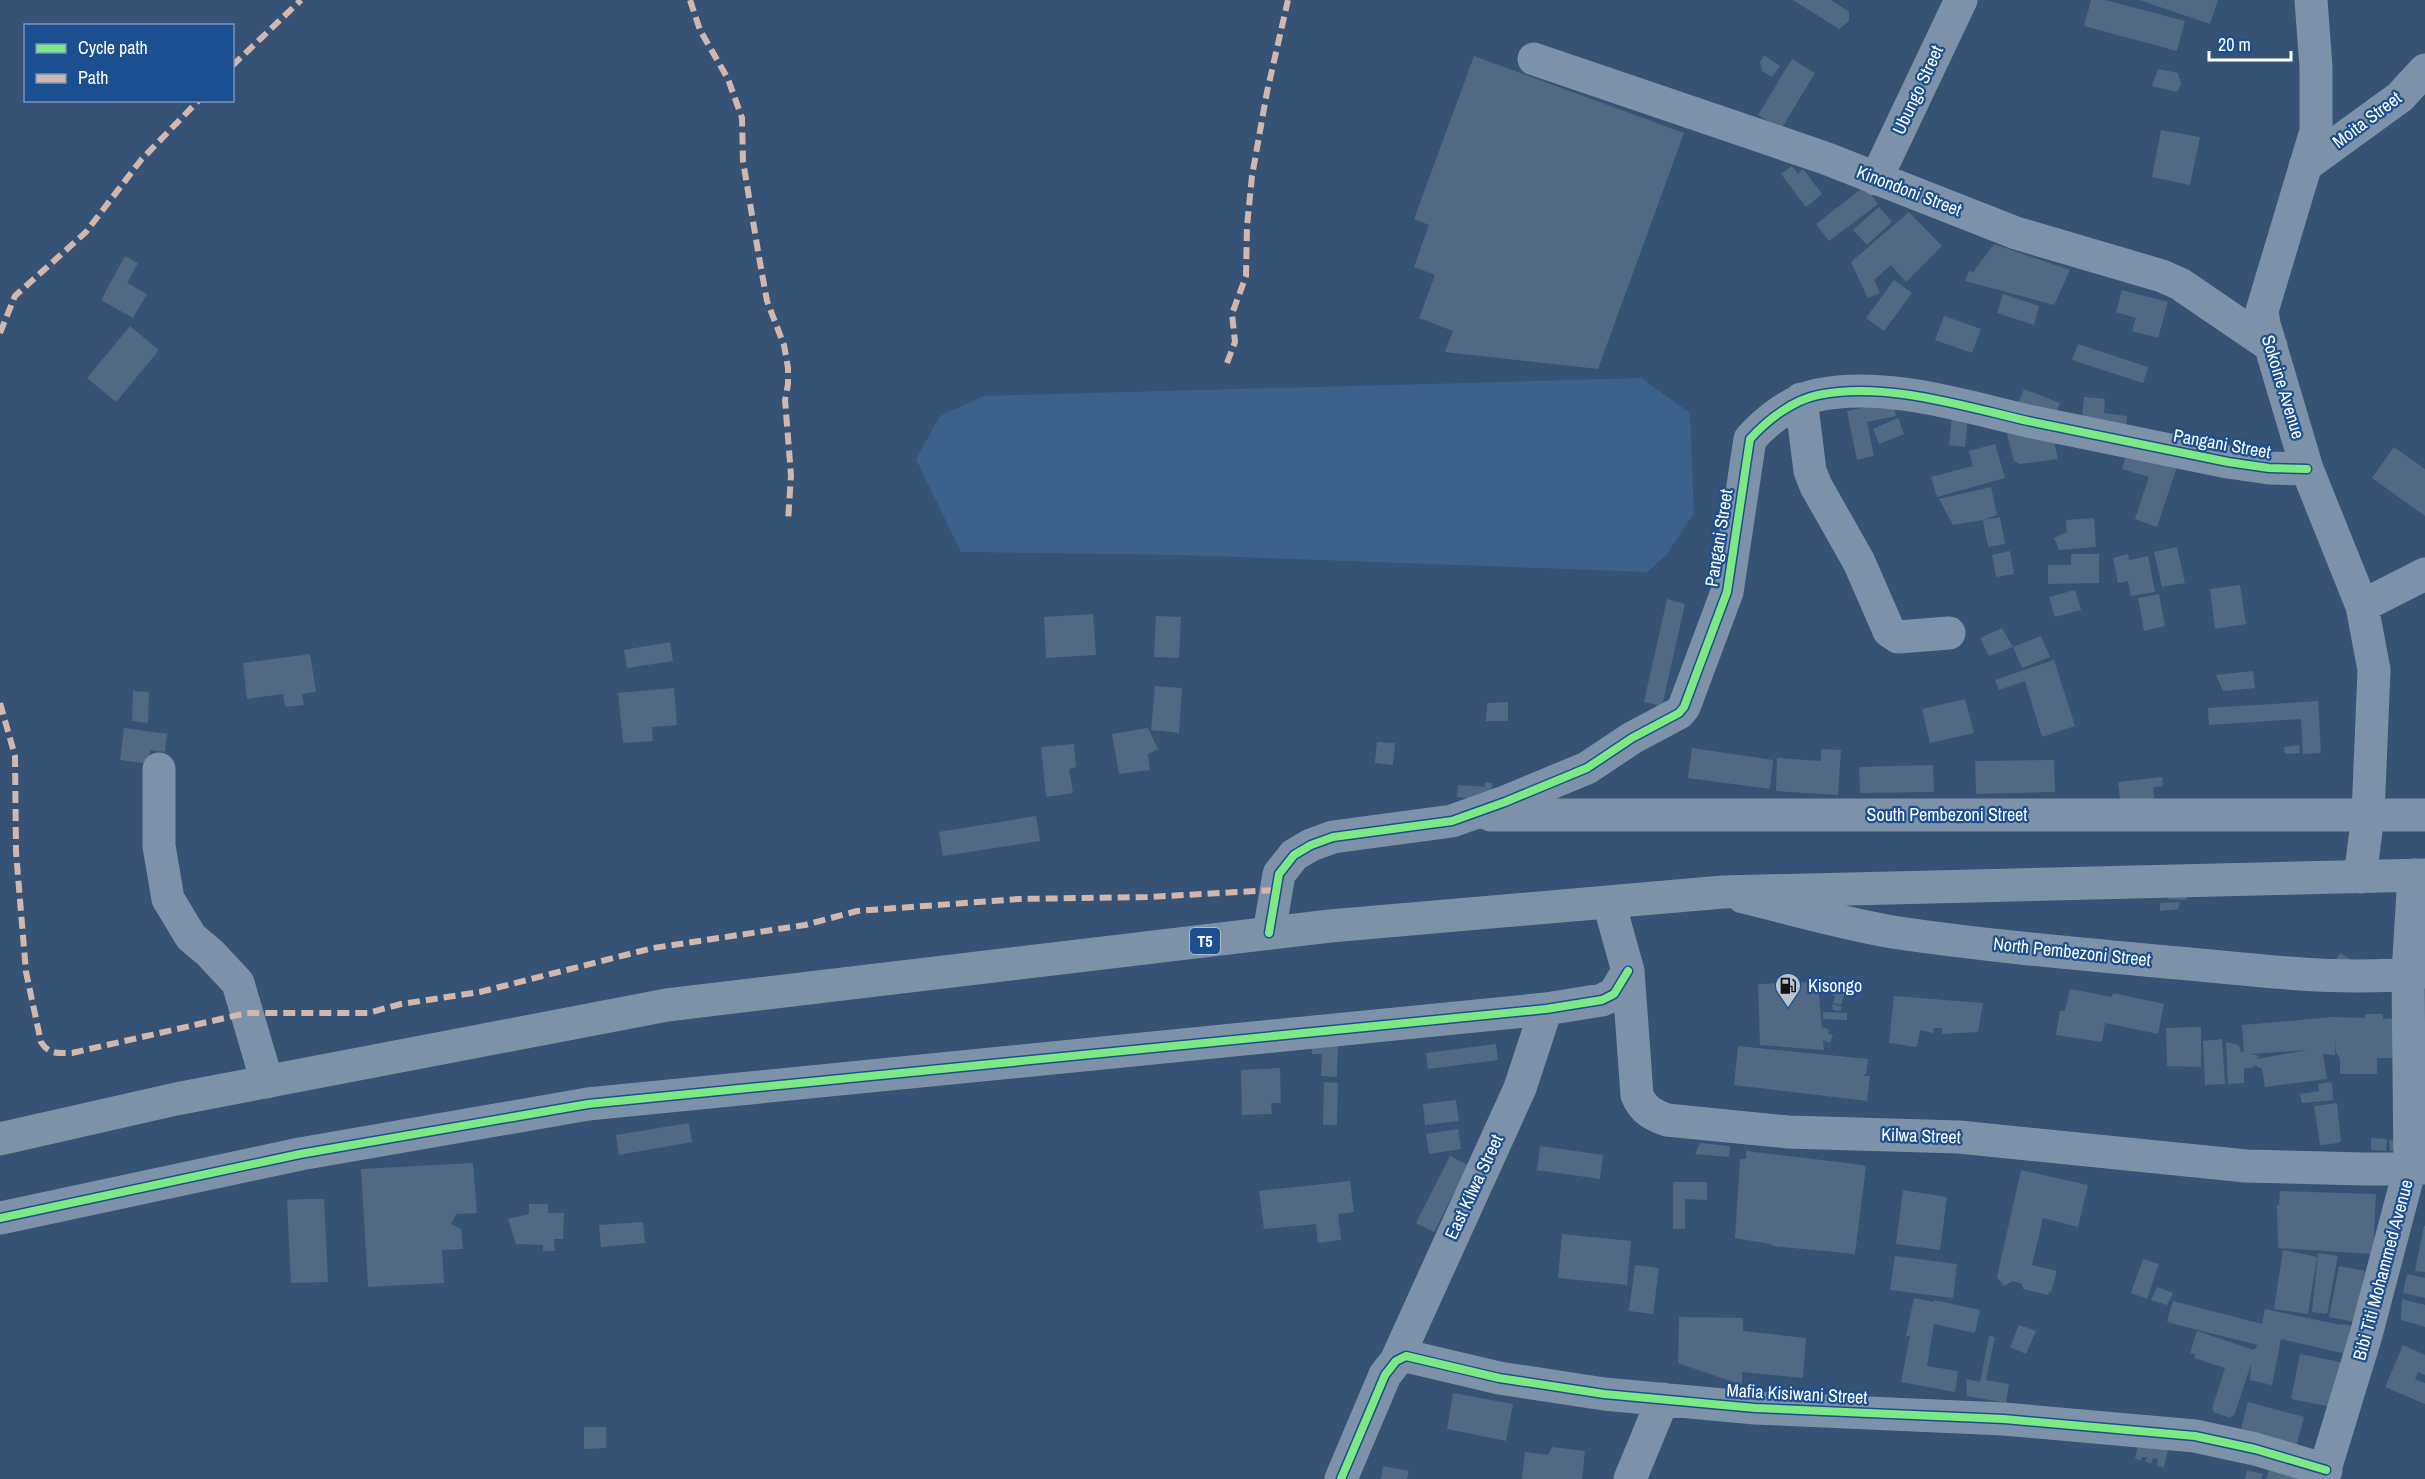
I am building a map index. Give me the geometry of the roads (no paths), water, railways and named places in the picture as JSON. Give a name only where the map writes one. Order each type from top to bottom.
[{"type":"highway","name":"T5","points":[[0,1139],[176,1099],[667,1005],[1330,926],[1723,892],[2419,875]]},
{"type":"street","name":"Ubungo Street","points":[[1876,179],[1961,0]]},
{"type":"street","name":"Sokoine Avenue","points":[[2311,0],[2316,67],[2316,131],[2262,311],[2307,469],[2362,606],[2374,670],[2368,815],[2360,877]]},
{"type":"street","name":"Kinondoni Street","points":[[1534,58],[1825,158],[2016,233],[2162,276],[2180,284],[2271,346]]},
{"type":"street","name":"Moita Street","points":[[2305,166],[2400,97],[2425,70]]},
{"type":"street","name":"Pangani Street","points":[[1269,933],[1279,874],[1294,855],[1311,845],[1333,837],[1452,821],[1469,815],[1587,768],[1632,738],[1679,713],[1684,707],[1727,592],[1750,439],[1760,428],[1801,399],[1820,394],[1875,391],[1936,401],[2228,462],[2269,468],[2307,469]]},
{"type":"street","points":[[1801,399],[1810,471],[1816,486],[1859,562],[1888,631],[1898,637],[1948,633]]},
{"type":"street","points":[[2362,606],[2425,574]]},
{"type":"street","points":[[159,769],[159,846],[168,900],[191,937],[210,953],[238,983],[267,1082]]},
{"type":"street","name":"South Pembezoni Street","points":[[1469,815],[2425,815]]},
{"type":"street","name":"Bibi Titi Mohammed Avenue","points":[[2324,1474],[2418,1168],[2419,875]]},
{"type":"street","name":"North Pembezoni Street","points":[[1723,892],[1897,933],[2036,950],[2238,968],[2381,976],[2417,973]]},
{"type":"street","name":"Kilwa Street","points":[[1609,903],[1628,971],[1637,1095],[1642,1106],[1654,1115],[1667,1119],[1788,1132],[1959,1137],[2246,1166],[2418,1168]]},
{"type":"street","points":[[0,1218],[300,1154],[588,1104],[1546,1009],[1602,1000],[1614,994],[1628,971]]},
{"type":"street","name":"East Kilwa Street","points":[[1396,1361],[1520,1088],[1546,1009]]},
{"type":"street","name":"Mafia Kisiwani Street","points":[[1396,1361],[1407,1356],[1499,1378],[1604,1394],[1755,1408],[2004,1419],[2195,1436],[2255,1449],[2324,1474]]},
{"type":"street","points":[[1341,1479],[1385,1375],[1396,1361]]},
{"type":"street","points":[[1630,1479],[1663,1399]]},
{"type":"water","points":[[1641,378],[1690,413],[1694,513],[1667,554],[1648,572],[1180,555],[961,552],[916,459],[940,416],[984,396]]},
{"type":"place","name":"Kisongo","points":[[1788,1009]]}]
